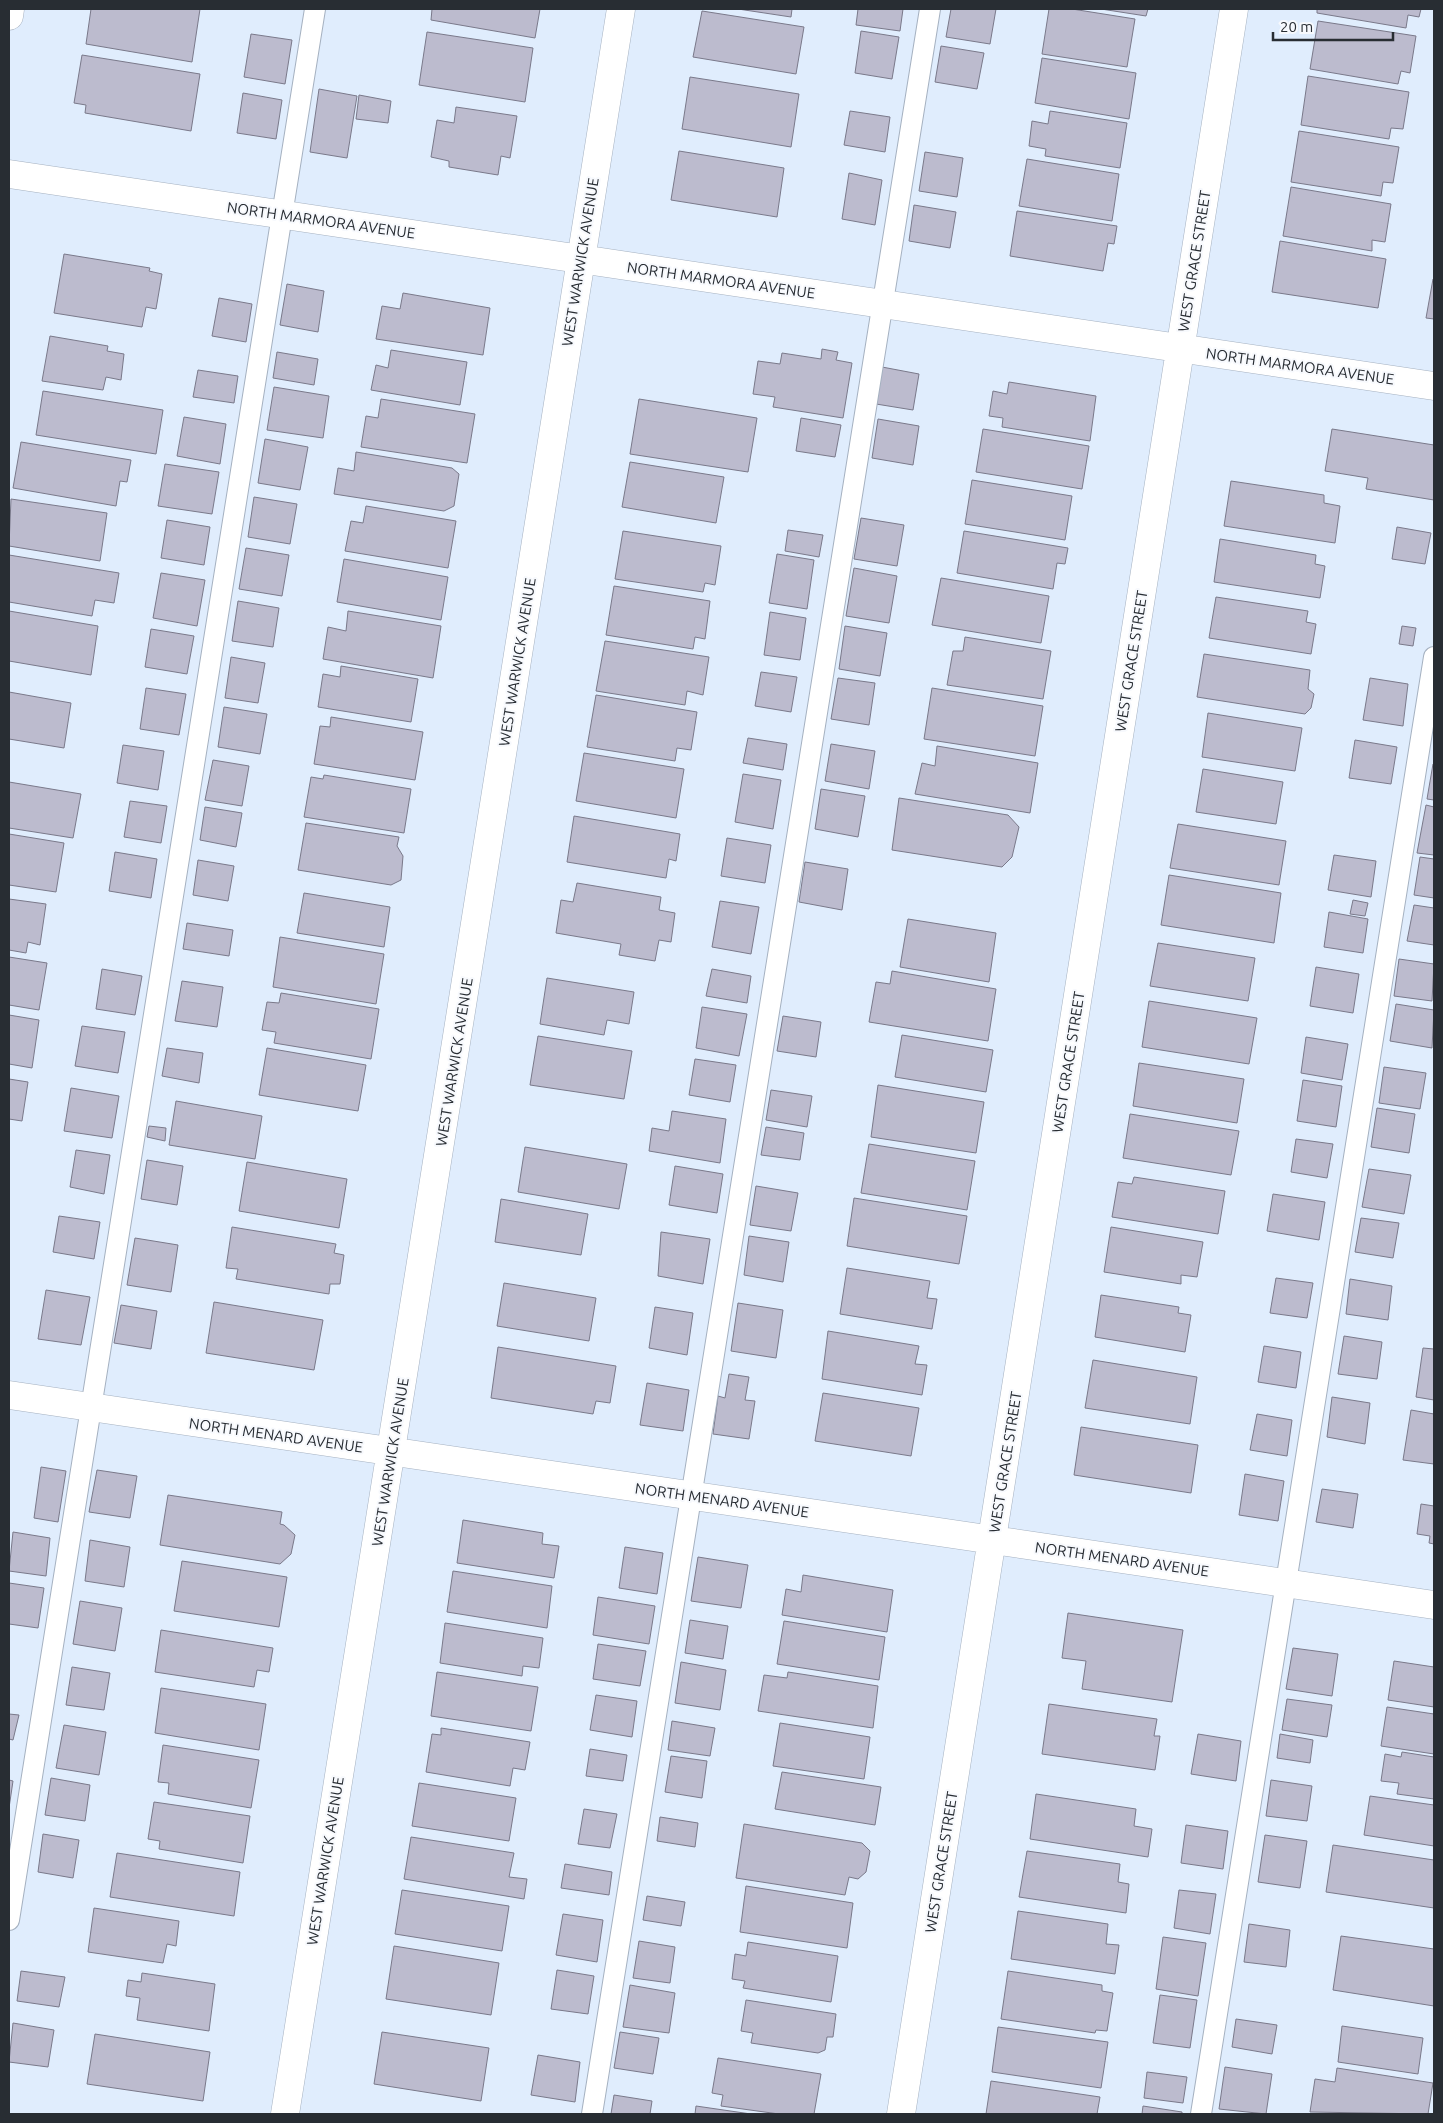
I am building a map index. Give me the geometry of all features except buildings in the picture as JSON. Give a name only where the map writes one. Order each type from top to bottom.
[{"type":"street","points":[[9,16],[10,9]]},
{"type":"street","name":"WEST WARWICK AVENUE","points":[[284,2114],[392,1451],[620,9]]},
{"type":"street","name":"WEST GRACE STREET","points":[[901,2114],[1234,9]]},
{"type":"street","name":"NORTH MARMORA AVENUE","points":[[9,174],[1434,386]]},
{"type":"street","name":"NORTH MENARD AVENUE","points":[[9,1395],[1434,1605]]},
{"type":"lane","points":[[9,1920],[315,9]]},
{"type":"lane","points":[[592,2114],[930,9]]},
{"type":"lane","points":[[1201,2114],[1434,657]]}]
